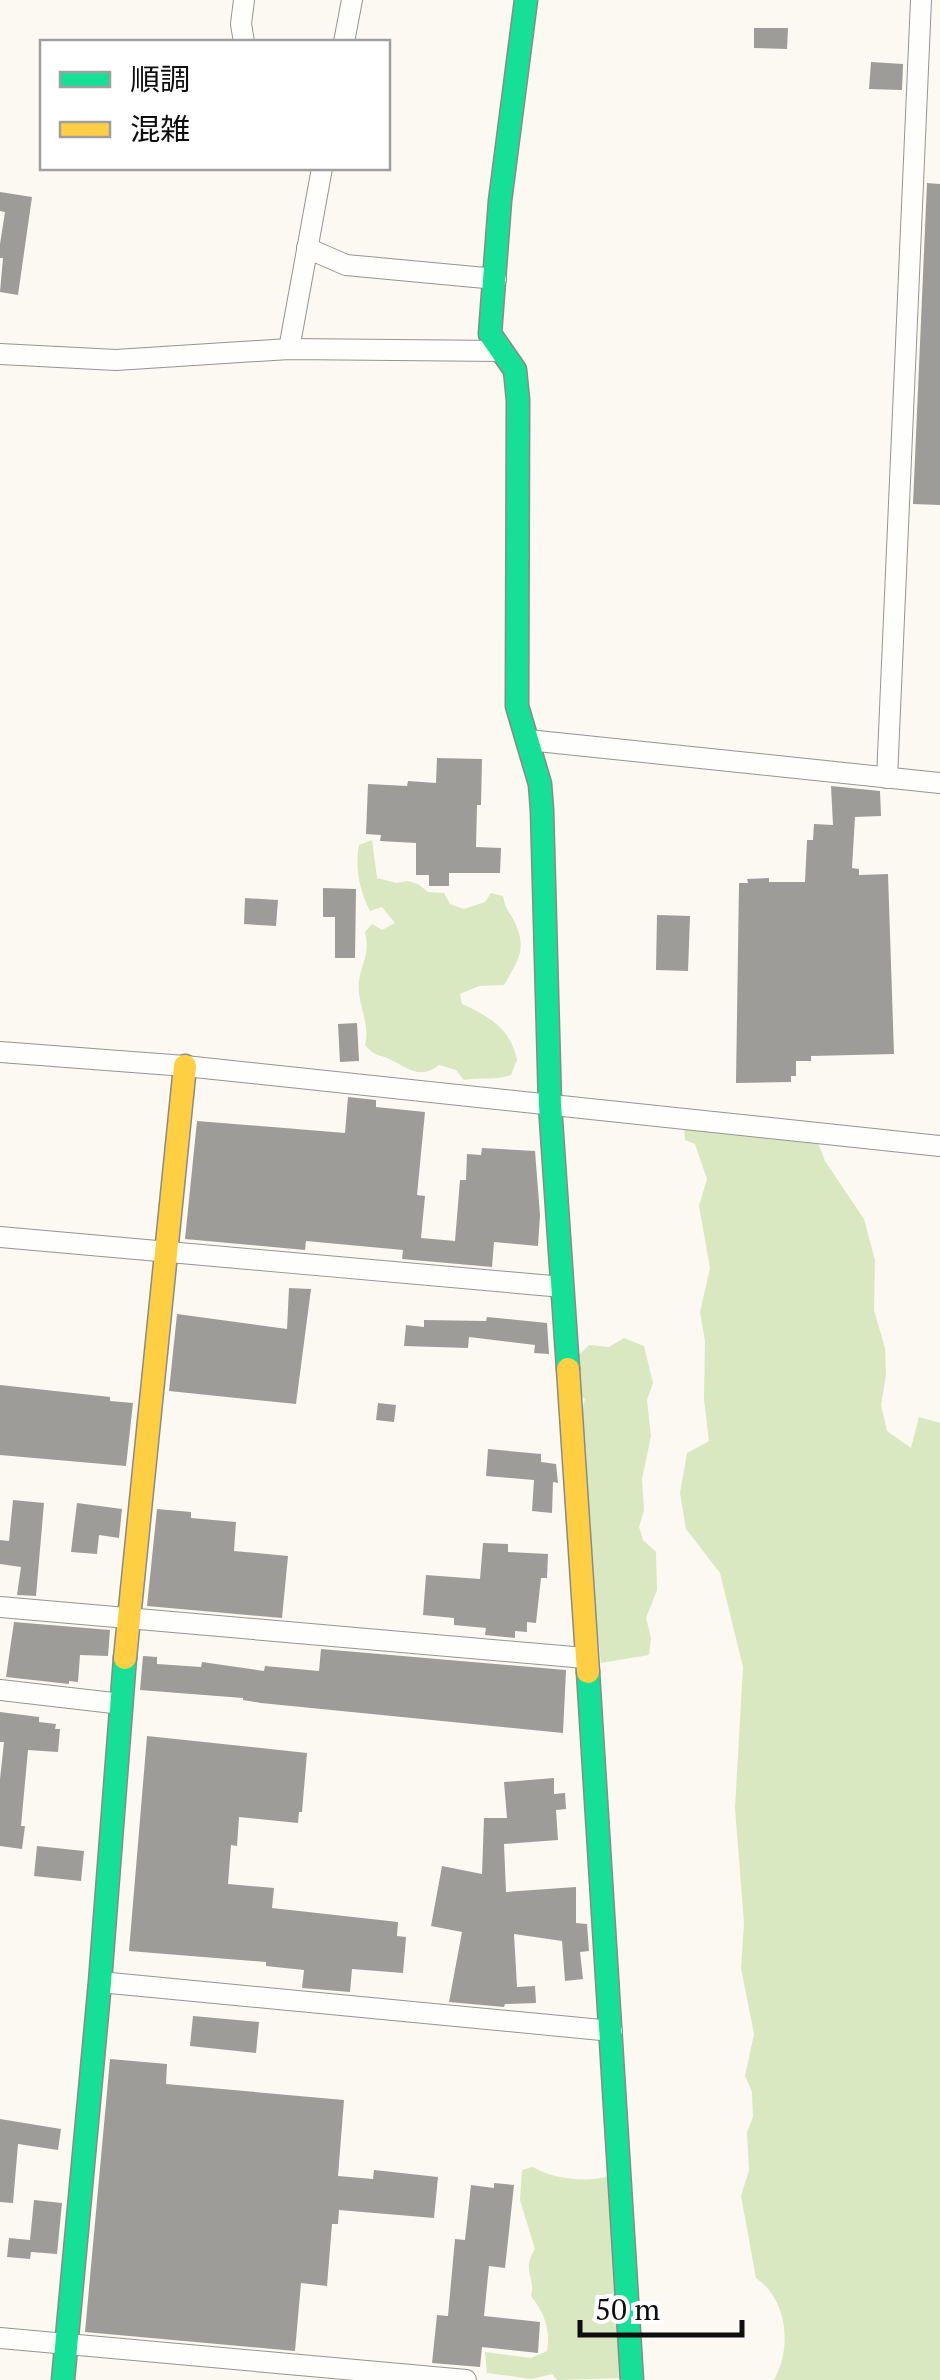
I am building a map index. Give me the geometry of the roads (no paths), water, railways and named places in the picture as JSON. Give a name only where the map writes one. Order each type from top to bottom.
[{"type":"street","points":[[244,0],[244,40]]},
{"type":"street","points":[[344,40],[352,0]]},
{"type":"street","points":[[526,0],[500,202],[490,334],[515,370],[518,400],[517,706],[540,784],[542,810],[550,1105],[632,2380]]},
{"type":"street","points":[[886,778],[921,0]]},
{"type":"street","points":[[290,349],[322,170]]},
{"type":"street","points":[[308,248],[346,265],[496,280]]},
{"type":"street","points":[[0,354],[116,360],[290,349],[501,351]]},
{"type":"street","points":[[528,740],[940,783]]},
{"type":"street","points":[[0,1052],[185,1066],[940,1146]]},
{"type":"street","points":[[63,2380],[100,1982],[128,1618],[185,1066]]},
{"type":"street","points":[[0,1237],[563,1287]]},
{"type":"street","points":[[0,1607],[586,1658]]},
{"type":"street","points":[[0,1690],[122,1704]]},
{"type":"street","points":[[100,1982],[612,2031]]},
{"type":"street","points":[[0,2338],[466,2380]]}]
